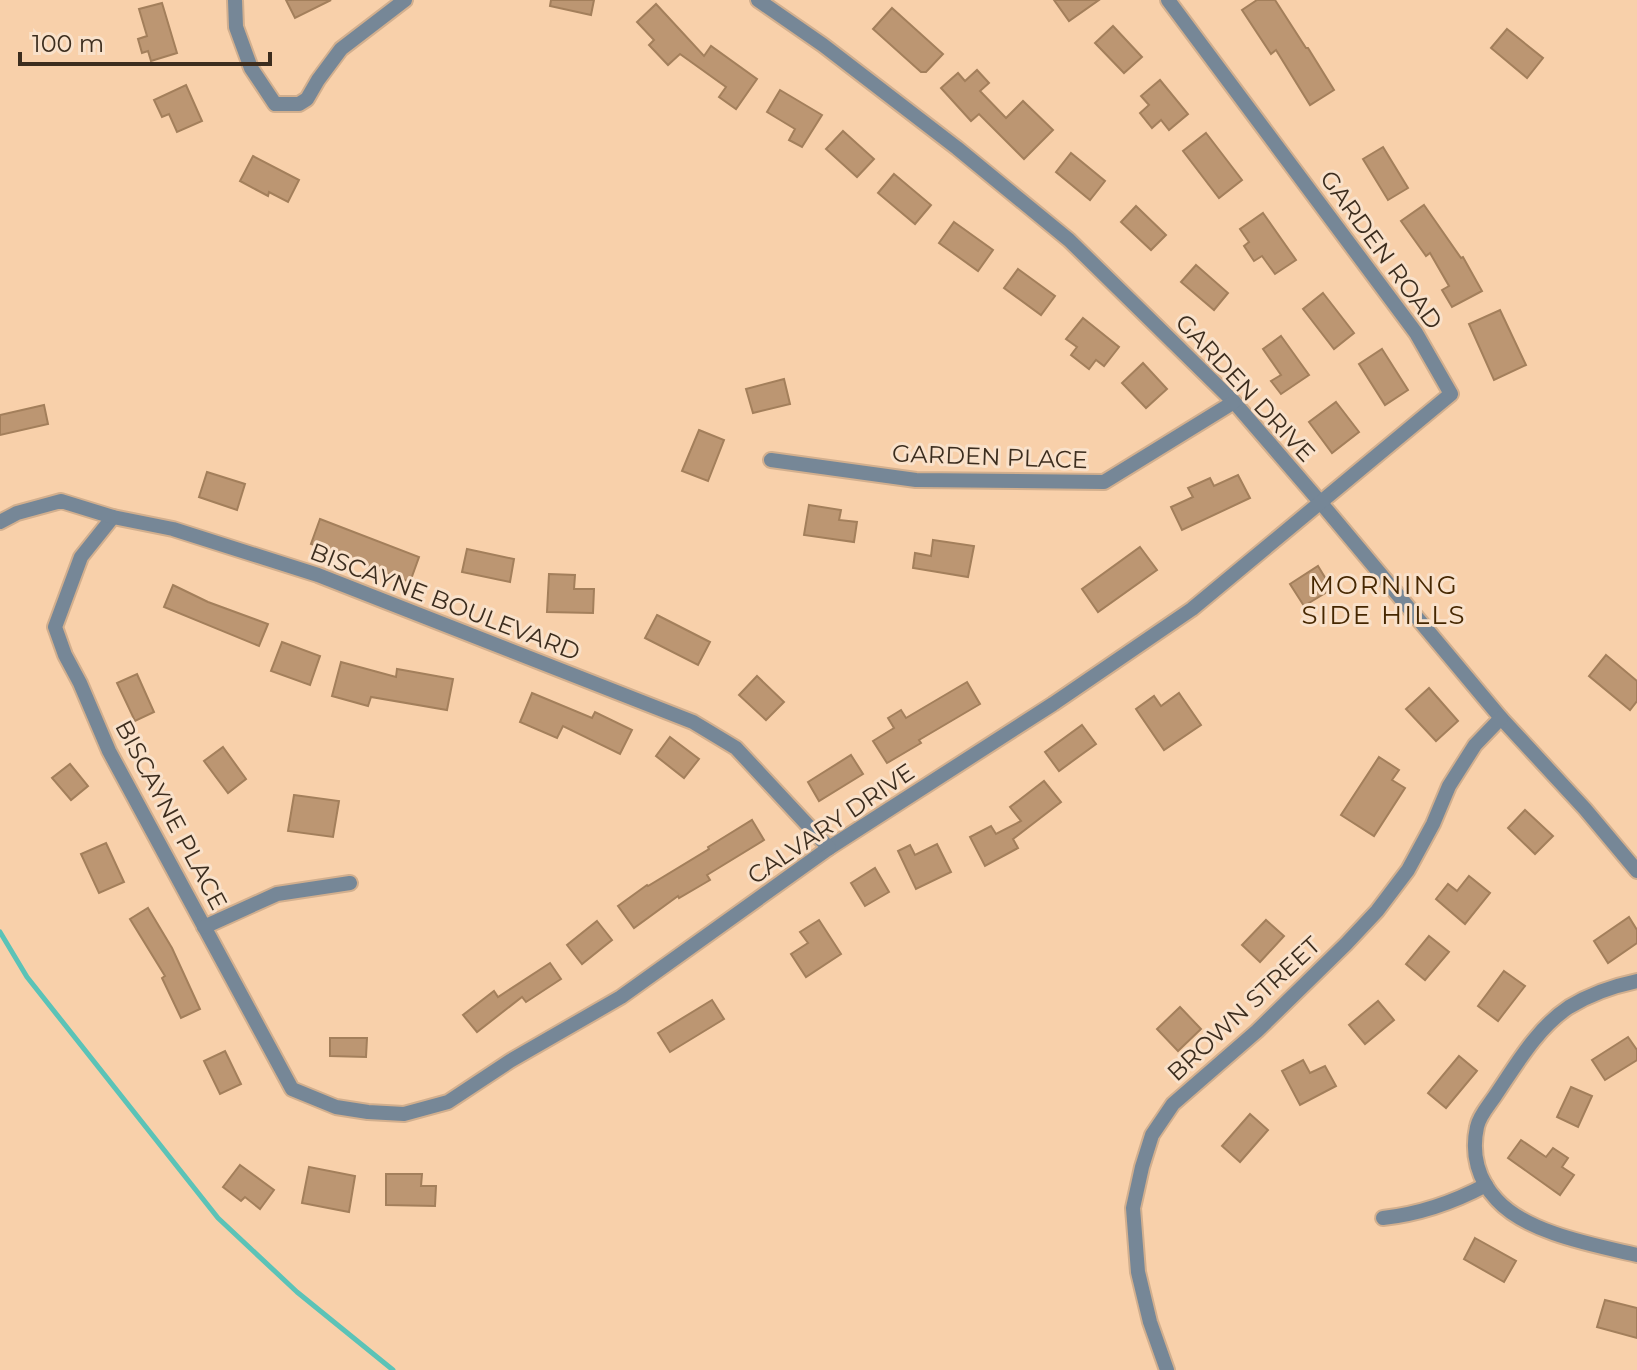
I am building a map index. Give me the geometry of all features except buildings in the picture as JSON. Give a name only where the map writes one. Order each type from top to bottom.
[{"type":"street","points":[[235,0],[236,27],[251,68],[275,104],[290,105],[307,99],[341,49],[405,0]]},
{"type":"street","name":"GARDEN DRIVE","points":[[758,0],[823,45],[957,148],[1069,240],[1234,402],[1501,718],[1637,871]]},
{"type":"street","name":"GARDEN ROAD","points":[[1168,0],[1416,333],[1451,394],[1321,503]]},
{"type":"street","name":"GARDEN PLACE","points":[[771,460],[916,480],[1104,482],[1234,402]]},
{"type":"street","name":"BISCAYNE BOULEVARD","points":[[0,522],[17,513],[61,501],[113,517],[173,529],[318,575],[693,722],[736,748],[829,848]]},
{"type":"street","name":"CALVARY DRIVE","points":[[336,1107],[404,1114],[448,1102],[510,1061],[621,997],[829,848],[1053,704],[1192,609],[1321,503]]},
{"type":"street","name":"BISCAYNE PLACE","points":[[113,517],[81,557],[55,627],[65,655],[109,751],[292,1089],[336,1107]]},
{"type":"street","name":"BROWN STREET","points":[[1167,1370],[1150,1322],[1138,1272],[1133,1208],[1152,1135],[1173,1104],[1257,1031],[1377,911],[1408,870],[1449,786],[1475,745],[1501,718]]},
{"type":"street","points":[[204,927],[277,894],[350,883]]},
{"type":"street","points":[[1637,981],[1592,994],[1567,1009],[1542,1032],[1522,1055],[1477,1123],[1474,1147],[1480,1176],[1497,1200],[1520,1219],[1574,1240],[1637,1255]]},
{"type":"street","points":[[1383,1218],[1411,1215],[1486,1185]]},
{"type":"waterway","points":[[0,932],[27,977],[218,1218],[297,1292],[393,1370]]},
{"type":"district","name":"MORNING SIDE HILLS","points":[[1384,600]]}]
